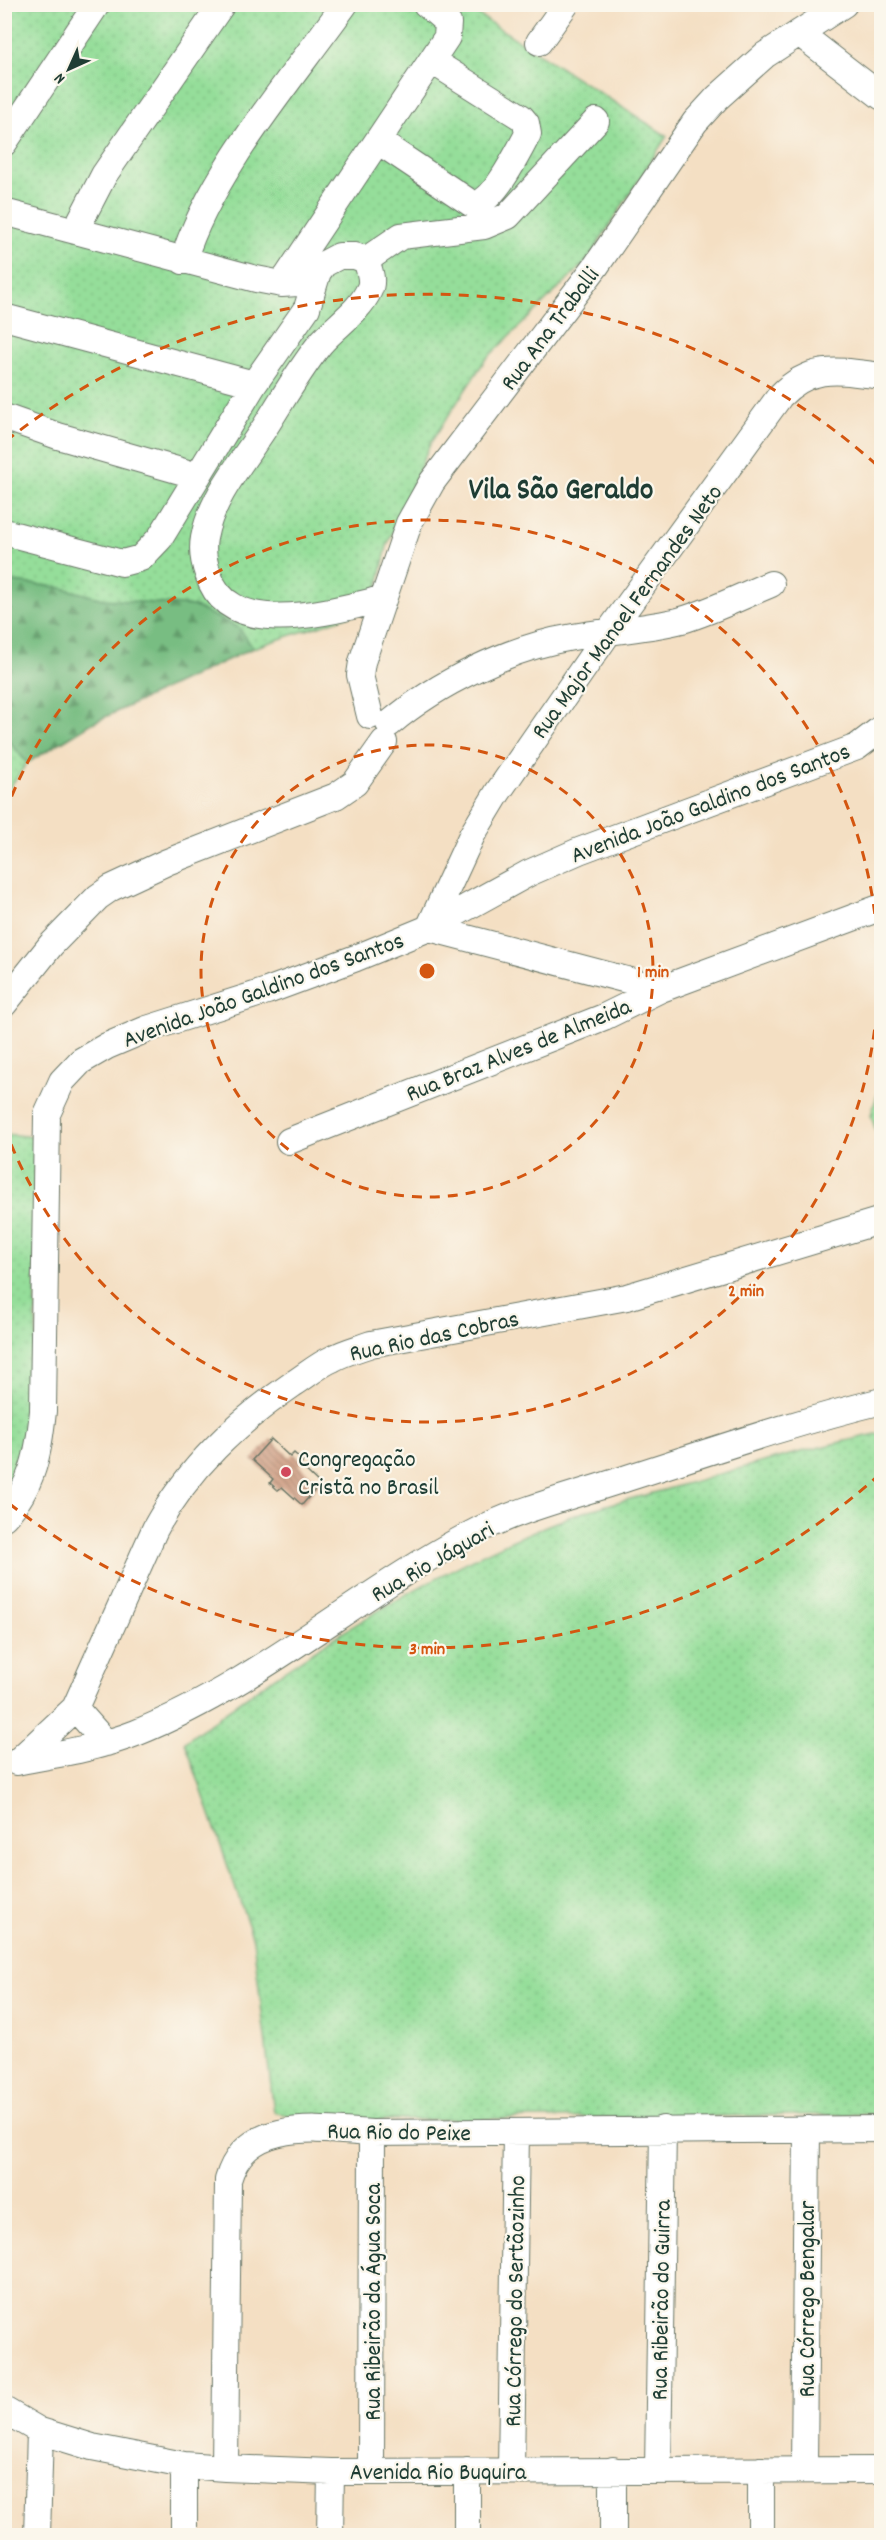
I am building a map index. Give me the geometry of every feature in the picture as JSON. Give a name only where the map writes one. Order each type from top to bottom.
[{"type":"street","points":[[4,143],[97,4]]},
{"type":"street","points":[[75,231],[104,175],[222,4]]},
{"type":"street","points":[[183,261],[203,208],[252,134],[345,4]]},
{"type":"street","points":[[282,284],[432,61],[449,28],[445,19],[426,4]]},
{"type":"street","points":[[540,42],[566,4]]},
{"type":"street","name":"Rua Ana Traballi","points":[[4,1004],[51,945],[104,892],[167,862],[336,796],[349,789],[361,775],[377,730],[360,675],[362,662],[410,523],[432,482],[596,266],[695,122],[717,98],[765,55],[844,4]]},
{"type":"street","points":[[799,33],[882,97]]},
{"type":"street","points":[[378,141],[472,204],[484,202],[495,189],[528,135],[526,123],[510,109],[432,61]]},
{"type":"street","points":[[366,260],[400,236],[484,226],[508,216],[596,122]]},
{"type":"street","points":[[4,212],[183,261],[282,284],[316,282]]},
{"type":"street","points":[[4,532],[122,563],[146,554],[160,538],[254,384],[307,308],[318,272],[331,260],[355,256],[366,260]]},
{"type":"street","points":[[366,260],[370,274],[370,290],[321,343],[301,370],[220,497],[203,539],[204,564],[211,585],[220,598],[246,613],[301,615],[382,599]]},
{"type":"street","points":[[4,317],[254,384]]},
{"type":"street","name":"Rua Major Manoel Fernandes Neto","points":[[429,928],[472,835],[498,792],[608,633],[780,396],[793,383],[820,371],[838,370],[882,376]]},
{"type":"street","points":[[4,417],[58,436],[198,476]]},
{"type":"street","points":[[377,730],[414,703],[469,672],[544,644],[684,619],[771,584]]},
{"type":"street","name":"Avenida João Galdino dos Santos","points":[[4,1517],[29,1483],[39,1449],[44,1412],[47,1114],[62,1081],[81,1061],[106,1046],[147,1029],[267,991],[429,928],[529,873],[579,851],[856,747],[882,728]]},
{"type":"street","name":"Rua Braz Alves de Almeida","points":[[289,1141],[604,1017],[661,989],[882,907]]},
{"type":"street","points":[[429,928],[661,989]]},
{"type":"street","name":"Rua Rio das Cobras","points":[[11,1763],[75,1708],[155,1529],[174,1497],[224,1438],[264,1404],[332,1359],[371,1344],[627,1297],[875,1222]]},
{"type":"street","name":"Rua Rio Jáguari","points":[[11,1763],[106,1743],[171,1716],[246,1678],[431,1557],[473,1533],[520,1513],[806,1419],[882,1401]]},
{"type":"street","points":[[75,1708],[106,1743]]},
{"type":"street","name":"Rua Rio do Peixe","points":[[225,2468],[228,2180],[231,2171],[245,2151],[265,2136],[291,2129],[372,2133],[882,2129]]},
{"type":"street","name":"Rua Ribeirão do Guirra","points":[[658,2470],[663,2129]]},
{"type":"street","name":"Rua Córrego Bengalar","points":[[804,2470],[807,2129]]},
{"type":"street","name":"Rua Córrego do Sertãozinho","points":[[511,2470],[516,2132]]},
{"type":"street","name":"Rua Ribeirão da Água Soca","points":[[371,2471],[372,2133]]},
{"type":"street","name":"Avenida Rio Buquira","points":[[4,2410],[40,2431],[92,2447],[184,2465],[225,2468],[331,2472],[882,2470]]},
{"type":"street","points":[[37,2535],[40,2431]]},
{"type":"street","points":[[184,2465],[184,2535]]},
{"type":"street","points":[[613,2470],[613,2535]]},
{"type":"street","points":[[761,2470],[761,2535]]},
{"type":"street","points":[[467,2471],[467,2535]]},
{"type":"street","points":[[330,2535],[331,2472]]},
{"type":"green space","points":[[5,5],[463,5],[667,136],[586,262],[485,360],[431,442],[387,546],[373,608],[253,648],[92,723],[27,763],[5,794]]},
{"type":"green space","points":[[5,581],[58,587],[103,599],[193,606],[239,628],[253,648],[92,723],[27,763],[5,736]]},
{"type":"green space","points":[[881,1082],[881,1148],[871,1115]]},
{"type":"green space","points":[[5,1134],[34,1137],[37,1423],[23,1474],[5,1502]]},
{"type":"green space","points":[[881,1433],[881,2114],[312,2121],[274,2112],[253,1939],[185,1742],[275,1677],[368,1617],[465,1563],[515,1539],[592,1509],[828,1445]]},
{"type":"building","name":"Congregação Cristã no Brasil","points":[[271,1439],[290,1457],[294,1453],[303,1461],[300,1465],[320,1484],[302,1505],[282,1487],[278,1490],[270,1483],[273,1479],[252,1460]]},
{"type":"place","name":"Congregação Cristã no Brasil","points":[[286,1472]]},
{"type":"district","name":"Vila São Geraldo","points":[[561,488]]}]
